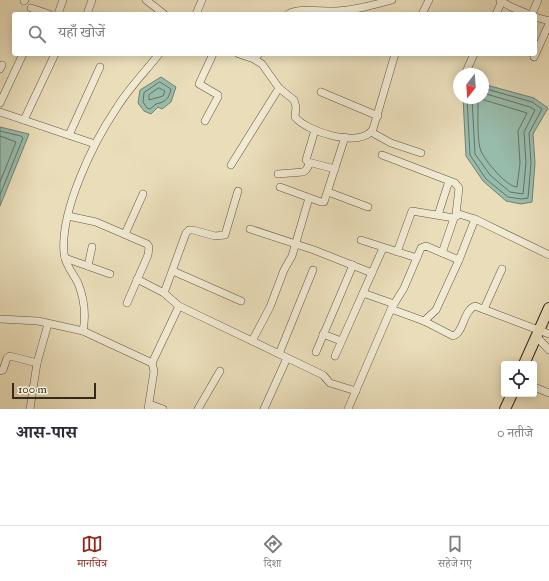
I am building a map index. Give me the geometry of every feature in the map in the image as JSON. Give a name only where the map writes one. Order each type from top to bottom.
[{"type":"main road","points":[[525,361],[549,308]]},
{"type":"main road","points":[[505,409],[511,397]]},
{"type":"street","points":[[59,12],[63,0]]},
{"type":"street","points":[[88,12],[92,0]]},
{"type":"street","points":[[146,0],[161,12]]},
{"type":"street","points":[[197,12],[202,0]]},
{"type":"street","points":[[300,12],[311,10],[337,12],[365,8],[392,0]]},
{"type":"street","points":[[423,12],[429,0]]},
{"type":"street","points":[[533,12],[538,0]]},
{"type":"street","points":[[497,12],[501,1],[523,12]]},
{"type":"street","points":[[31,8],[43,12]]},
{"type":"street","points":[[537,17],[549,23],[537,50]]},
{"type":"street","points":[[0,103],[22,56]]},
{"type":"street","points":[[24,120],[54,56]]},
{"type":"street","points":[[83,331],[85,313],[78,284],[65,258],[64,246],[68,216],[95,144],[116,108],[157,56]]},
{"type":"street","points":[[205,121],[218,98],[218,95],[199,84],[212,56]]},
{"type":"street","points":[[256,56],[279,88],[294,100],[296,107],[295,117],[298,121],[314,130],[331,135],[359,139],[371,132],[378,116],[394,56]]},
{"type":"street","points":[[468,68],[473,56]]},
{"type":"street","points":[[69,135],[100,67]]},
{"type":"street","points":[[231,166],[279,88]]},
{"type":"street","points":[[321,92],[378,116]]},
{"type":"street","points":[[0,112],[95,144]]},
{"type":"street","points":[[314,130],[305,156],[306,160],[310,163],[335,169]]},
{"type":"street","points":[[371,132],[391,143],[421,153]]},
{"type":"street","points":[[280,188],[324,202],[345,137]]},
{"type":"street","points":[[382,155],[455,183],[459,188],[455,216],[442,253]]},
{"type":"street","points":[[278,174],[303,172],[310,163]]},
{"type":"street","points":[[438,215],[449,181]]},
{"type":"street","points":[[164,293],[186,233],[189,230],[215,236],[224,235],[238,191]]},
{"type":"street","points":[[328,192],[368,206]]},
{"type":"street","points":[[125,234],[144,194]]},
{"type":"street","points":[[252,341],[270,306],[284,270],[291,260],[309,198]]},
{"type":"street","points":[[396,252],[412,211],[475,219],[549,255]]},
{"type":"street","points":[[68,216],[91,220],[147,244],[149,247],[148,255],[127,303]]},
{"type":"street","points":[[424,321],[434,313],[460,260],[475,219]]},
{"type":"street","points":[[250,229],[296,243],[372,273]]},
{"type":"street","points":[[361,240],[417,258]]},
{"type":"street","points":[[348,409],[393,306],[404,288],[423,246],[460,260]]},
{"type":"street","points":[[88,266],[92,247]]},
{"type":"street","points":[[335,356],[383,248]]},
{"type":"street","points":[[65,258],[110,274]]},
{"type":"street","points":[[316,352],[353,265]]},
{"type":"street","points":[[484,309],[502,269]]},
{"type":"street","points":[[279,354],[313,270]]},
{"type":"street","points":[[173,271],[240,301]]},
{"type":"street","points":[[137,280],[164,293],[179,306],[325,376],[330,383],[356,391]]},
{"type":"street","points":[[363,293],[393,306],[453,336],[456,335],[471,307],[475,306],[537,334],[549,334]]},
{"type":"street","points":[[163,409],[148,406],[154,371],[152,363],[179,306]]},
{"type":"street","points":[[0,319],[38,321],[83,331],[152,363]]},
{"type":"street","points":[[30,409],[37,363],[48,324]]},
{"type":"street","points":[[323,334],[341,341]]},
{"type":"street","points":[[537,334],[549,350]]},
{"type":"street","points":[[0,371],[3,370],[7,358],[10,356],[37,363]]},
{"type":"street","points":[[264,409],[287,358]]},
{"type":"street","points":[[198,409],[220,370]]},
{"type":"street","points":[[537,388],[549,393]]},
{"type":"water","points":[[161,77],[176,87],[171,102],[162,109],[158,107],[151,114],[144,111],[138,103],[140,90]]},
{"type":"water","points":[[489,86],[534,98],[548,108],[533,134],[535,163],[532,202],[521,204],[506,201],[483,181],[466,156],[463,104],[489,104]]},
{"type":"water","points":[[0,127],[29,134],[0,206]]}]
